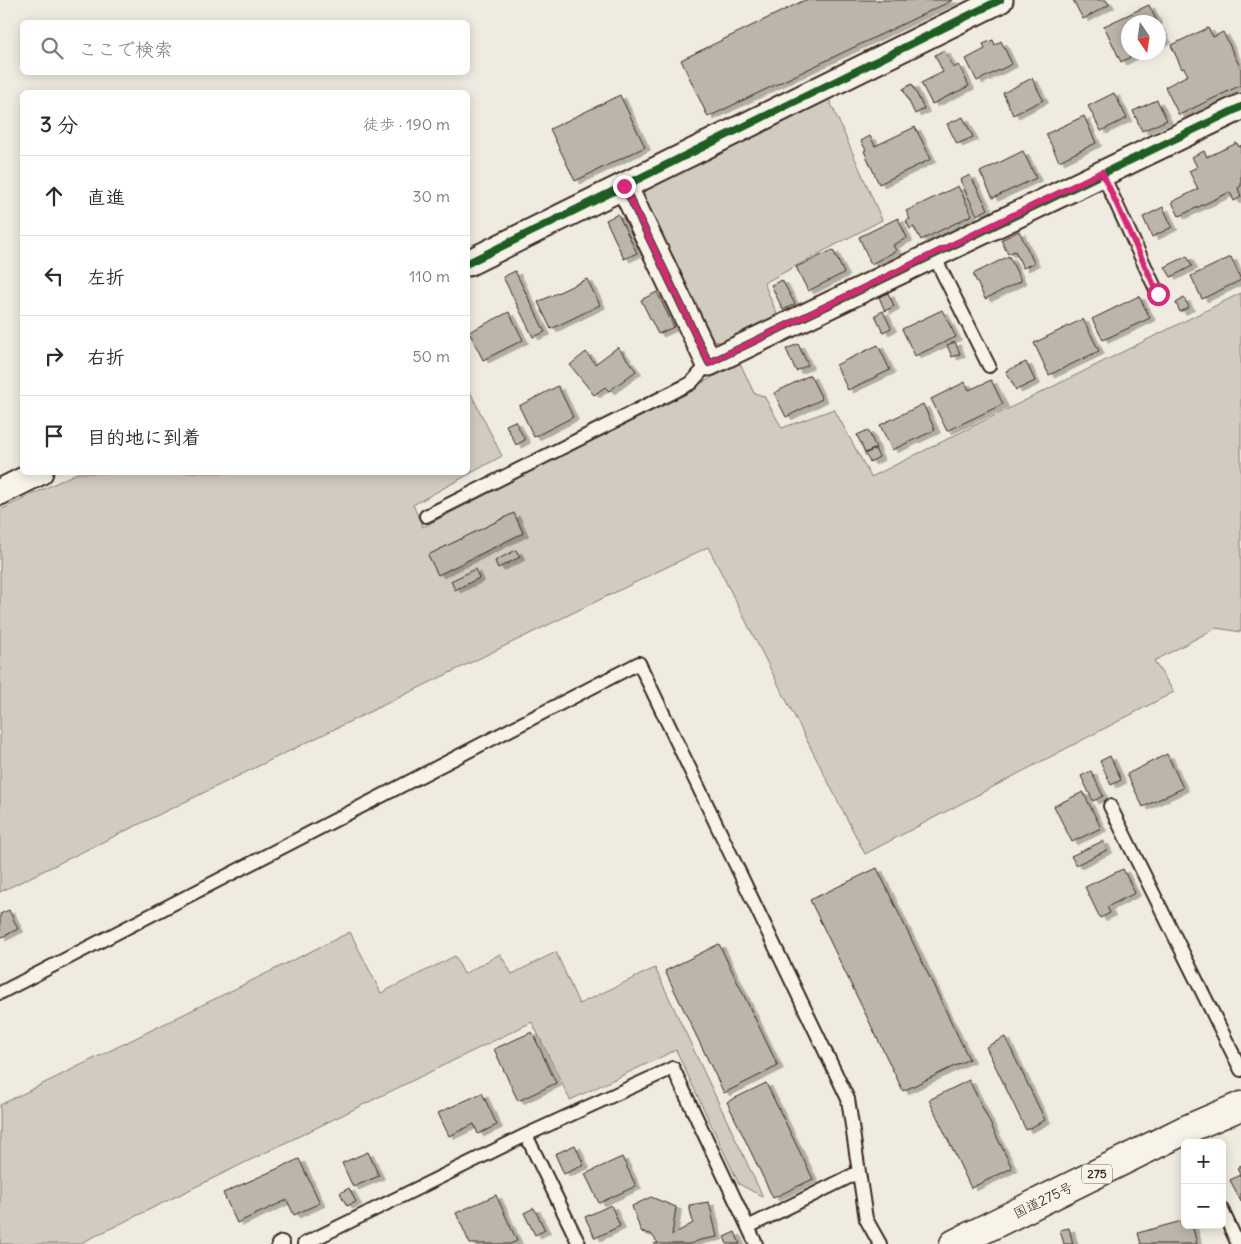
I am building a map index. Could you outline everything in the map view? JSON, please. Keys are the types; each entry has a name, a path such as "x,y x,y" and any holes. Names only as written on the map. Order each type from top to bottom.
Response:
{"highway":[{"name":"国道275号","path":"954,1244 1188,1136 1241,1106"}],"street":[{"path":"470,262 1000,0"},
{"path":"624,186 709,363 1102,172 1241,107"},
{"path":"0,492 34,475"}],"lane":[{"path":"1102,172 1158,294"},
{"path":"933,254 989,366"},
{"path":"426,516 691,383 709,363"},
{"path":"0,993 639,663 848,1099 866,1218 880,1244"},
{"path":"1110,806 1241,1070"},
{"path":"304,1244 526,1135 673,1068 756,1244"},
{"path":"526,1135 579,1244"},
{"path":"748,1227 859,1172"},
{"path":"1226,1218 1238,1244"},
{"path":"278,1244 282,1242 283,1244"}],"shaded area":[{"path":"829,99 882,220 764,283 779,319 731,346 705,338 641,199 644,185"},
{"path":"1241,293 1241,632 1216,628 1154,661 1174,692 865,854 708,547 0,892 0,510 73,475 467,475 413,505 423,527 740,363 754,393 764,396 782,428 834,409 871,477"},
{"path":"470,392 502,456 470,474"},
{"path":"350,932 381,993 455,956 464,974 500,954 512,974 556,952 579,1004 655,968 763,1197 739,1184 676,1050 570,1100 532,1022 79,1244 0,1244 0,1105"}],"building":[{"path":"805,0 953,0 708,117 681,60"},
{"path":"1073,0 1106,0 1109,5 1083,19"},
{"path":"1149,5 1154,15 1128,15"},
{"path":"1121,18 1121,60 1125,60 1121,62 1104,26"},
{"path":"1208,28 1213,37 1223,32 1241,69 1241,85 1179,115 1165,87 1188,75 1184,68 1182,69 1171,45"},
{"path":"993,40 995,45 1001,41 1012,64 977,81 966,59 985,49 983,44"},
{"path":"944,50 953,68 959,65 969,86 932,104 921,83 943,72 935,55"},
{"path":"1032,78 1043,100 1013,115 1003,93"},
{"path":"912,84 924,109 915,114 903,89"},
{"path":"1114,93 1127,118 1101,131 1088,106"},
{"path":"620,95 645,147 575,181 550,129"},
{"path":"1157,100 1167,120 1142,131 1133,111"},
{"path":"1084,116 1096,143 1059,161 1046,134"},
{"path":"963,117 973,137 957,144 947,124"},
{"path":"915,127 931,159 879,184 861,141 870,136 875,146"},
{"path":"1237,143 1239,147 1241,145 1241,186 1238,188 1241,197 1234,201 1230,192 1179,216 1172,202 1198,189 1189,171 1197,167 1192,157 1204,151 1207,157"},
{"path":"1023,151 1036,178 993,198 980,172"},
{"path":"970,175 988,209 977,215 960,180"},
{"path":"958,186 972,215 921,240 914,227 910,229 906,221 910,219 906,211"},
{"path":"1163,207 1172,227 1152,237 1143,217"},
{"path":"618,214 637,253 624,259 606,220"},
{"path":"898,218 907,238 893,245 896,251 871,264 859,237"},
{"path":"1019,231 1034,263 1023,268 1015,251 1008,254 1001,240"},
{"path":"833,250 844,273 808,291 796,267"},
{"path":"1009,256 1021,281 985,299 973,274"},
{"path":"1187,256 1192,266 1171,277 1165,267"},
{"path":"1231,257 1241,280 1202,299 1191,276"},
{"path":"515,271 545,332 533,337 503,277"},
{"path":"587,279 600,305 551,329 538,302"},
{"path":"782,280 795,304 783,310 771,285"},
{"path":"657,292 674,327 658,334 641,300"},
{"path":"888,293 894,306 885,311 879,297"},
{"path":"1139,296 1150,318 1103,340 1092,319"},
{"path":"1184,298 1189,307 1180,312 1176,303"},
{"path":"942,310 956,337 915,356 902,329"},
{"path":"883,311 891,328 883,332 875,315"},
{"path":"509,312 523,340 483,360 470,332"},
{"path":"1083,319 1099,351 1049,375 1034,343"},
{"path":"955,342 960,354 952,357 947,345"},
{"path":"798,344 808,365 796,371 786,349"},
{"path":"878,345 890,370 848,390 836,365"},
{"path":"618,347 636,371 609,391 605,387 594,395 570,365 586,352 595,364"},
{"path":"1026,362 1035,381 1016,390 1006,371"},
{"path":"810,375 822,399 786,417 774,393"},
{"path":"991,380 1003,404 947,431 931,399 965,382 969,390"},
{"path":"558,386 573,417 534,437 519,406"},
{"path":"923,404 935,430 892,450 880,425"},
{"path":"515,421 525,440 516,445 506,425"},
{"path":"868,430 876,448 865,453 857,435"},
{"path":"875,449 879,457 870,462 865,454"},
{"path":"514,513 523,533 438,575 428,555"},
{"path":"516,550 520,557 498,568 495,561"},
{"path":"475,569 479,578 455,590 451,581"},
{"path":"1167,754 1183,788 1143,807 1127,774"},
{"path":"1110,756 1121,780 1111,785 1100,761"},
{"path":"1091,771 1103,796 1093,801 1081,776"},
{"path":"1083,792 1101,828 1072,842 1054,806"},
{"path":"1103,841 1107,850 1076,865 1071,856"},
{"path":"877,868 969,1059 903,1091 810,900"},
{"path":"1123,869 1135,893 1107,907 1110,913 1100,918 1085,887"},
{"path":"9,910 18,929 0,938 0,914"},
{"path":"719,944 778,1066 724,1093 665,971"},
{"path":"532,1032 556,1083 518,1101 494,1049"},
{"path":"1005,1037 1045,1120 1026,1130 986,1047"},
{"path":"969,1080 1012,1168 971,1188 929,1100"},
{"path":"766,1083 813,1179 773,1198 727,1102"},
{"path":"482,1093 497,1125 478,1134 474,1124 449,1136 438,1113"},
{"path":"575,1145 584,1165 564,1174 555,1154"},
{"path":"368,1152 379,1176 353,1187 342,1163"},
{"path":"622,1157 636,1186 599,1203 585,1174"},
{"path":"299,1159 320,1203 294,1215 287,1200 237,1223 223,1193"},
{"path":"1241,1165 1241,1201 1230,1180 1240,1175 1237,1168"},
{"path":"349,1188 356,1202 347,1206 340,1193"},
{"path":"496,1195 517,1241 510,1244 470,1244 456,1213"},
{"path":"651,1197 676,1207 672,1235 693,1223 689,1205 709,1202 717,1237 690,1244 654,1244 658,1243 651,1234 641,1232 632,1206"},
{"path":"611,1205 620,1226 595,1238 585,1217"},
{"path":"534,1208 545,1230 535,1235 524,1213"},
{"path":"1181,1221 1181,1229 1193,1229 1197,1244 1141,1244 1138,1233"},
{"path":"1069,1228 1073,1244 1064,1244 1060,1230"},
{"path":"735,1232 740,1244 727,1244 724,1237"}],"cycle path":[{"path":"470,262 1000,0"},
{"path":"624,186 709,363 1241,107"}],"route":[{"path":"624,186 709,363 1102,172 1158,294"}]}
